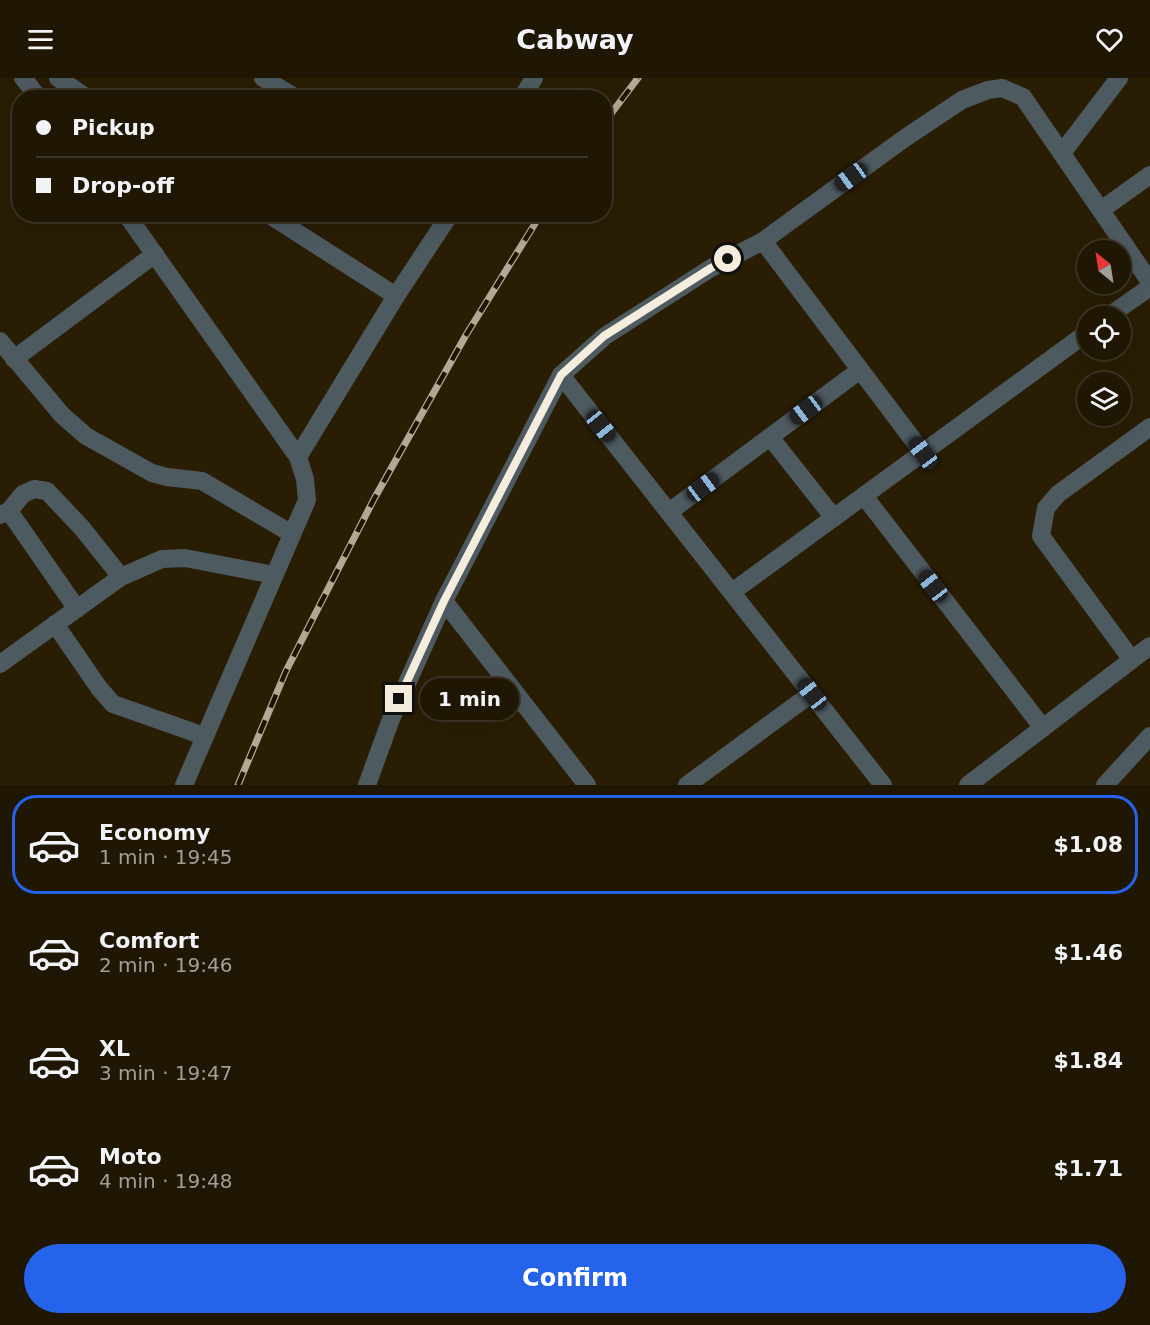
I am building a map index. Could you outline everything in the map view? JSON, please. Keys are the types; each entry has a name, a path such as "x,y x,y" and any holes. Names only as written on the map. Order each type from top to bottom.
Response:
{"street":[{"path":"23,78 33,90"},
{"path":"58,78 75,90"},
{"path":"263,78 283,90"},
{"path":"1062,153 1119,78"},
{"path":"368,785 391,719 444,601 561,375 604,336 711,268 763,241 905,138 962,100 988,90 1002,88 1023,97 1150,284 1122,306"},
{"path":"1101,210 1150,175"},
{"path":"132,222 298,457 305,479 307,500 184,785"},
{"path":"280,222 396,296"},
{"path":"298,457 396,296 445,222"},
{"path":"763,241 923,453"},
{"path":"14,360 155,254"},
{"path":"732,592 1077,340"},
{"path":"0,341 62,415 86,436 152,473 202,481 292,534"},
{"path":"669,512 860,370"},
{"path":"561,375 883,785"},
{"path":"1132,660 1041,536 1046,508 1058,494 1150,427"},
{"path":"770,436 834,518"},
{"path":"77,609 4,514 23,494 34,489 48,491 122,577"},
{"path":"864,496 1043,728"},
{"path":"0,664 122,577 162,559 185,558 274,575"},
{"path":"444,601 586,785"},
{"path":"55,624 99,688 113,704 204,736"},
{"path":"968,785 1149,648"},
{"path":"687,785 812,694"},
{"path":"1105,785 1150,736"}],"railway":[{"path":"612,112 638,78"},
{"path":"238,785 286,671 374,499 466,335 536,222"}],"route":[{"path":"399,699 444,601 561,375 604,336 728,259"}]}
